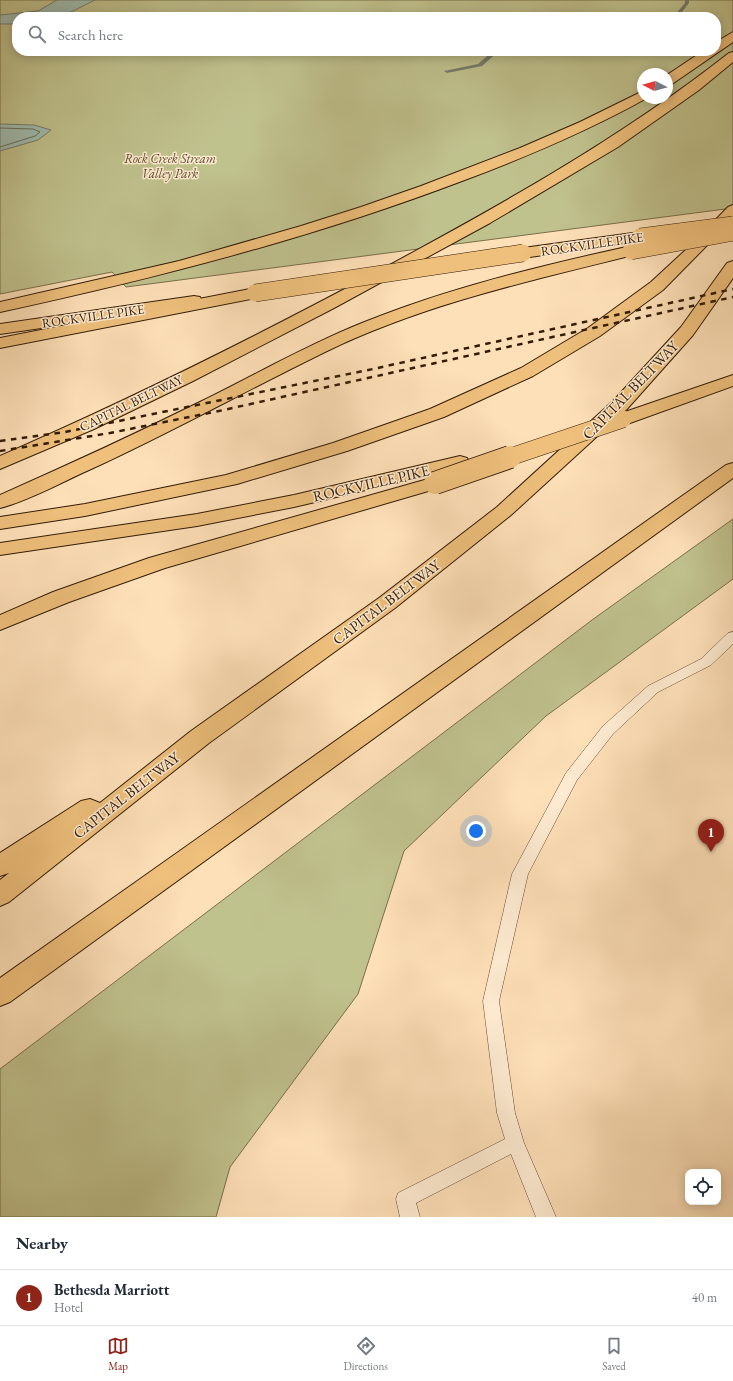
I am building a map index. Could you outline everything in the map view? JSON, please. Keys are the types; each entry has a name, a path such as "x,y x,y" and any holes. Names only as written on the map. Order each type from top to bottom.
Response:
{"main road":[{"path":"721,44 733,36"},
{"path":"673,77 704,56"},
{"name":"CAPITAL BELTWAY","path":"0,463 115,412 284,328 544,187 642,124 708,77 733,56"},
{"path":"0,307 141,275 238,249 338,219 429,189 542,144 637,98"},
{"path":"0,523 85,510 230,480 340,447 437,413 527,372 594,332 657,286 696,249 733,210"},
{"name":"ROCKVILLE PIKE","path":"0,329 523,254 635,244 733,224"},
{"path":"0,502 129,445 321,348 389,318 465,292 635,244 733,232"},
{"name":"CAPITAL BELTWAY","path":"0,895 200,737 386,604 504,511 620,405 687,331 733,266"},
{"path":"0,343 255,293"},
{"name":"ROCKVILLE PIKE","path":"0,549 197,520 294,501 460,462 623,419 733,380"},
{"path":"0,623 61,597 157,563 435,484 623,419"},
{"path":"0,994 733,470"},
{"path":"0,866 200,737"}],"lane":[{"path":"546,1217 515,1143 506,1113 491,1001 520,874 571,777 608,730 653,689 706,662 733,636"},
{"path":"410,1217 405,1199 515,1143"}],"green space":[{"name":"Rock Creek Stream Valley Park","path":"0,0 733,0 733,208 126,287 112,272 0,294"},
{"path":"733,519 733,579 546,716 404,851 358,994 230,1167 216,1217 0,1217 0,1069 592,620"}],"water":[{"path":"57,0 95,0 71,12 28,12 38,11"},
{"path":"12,14 12,24 0,24 0,15"},
{"path":"0,124 34,125 51,130 38,140 0,151"}],"waterway":[{"path":"679,12 687,3 687,0"},
{"path":"447,71 480,65 490,56"}],"railway":[{"path":"0,441 65,432 373,369 733,289"},
{"path":"0,451 110,433 219,411 733,297"}],"place":[{"name":"Bethesda Marriott","path":"711,852"}]}
